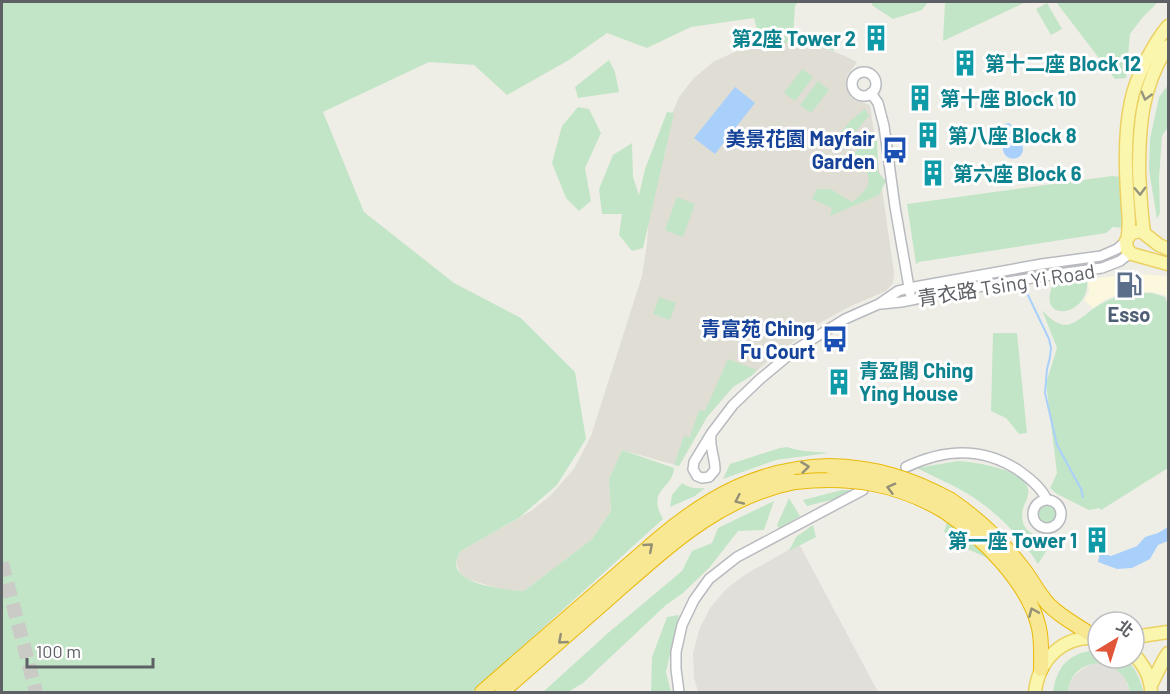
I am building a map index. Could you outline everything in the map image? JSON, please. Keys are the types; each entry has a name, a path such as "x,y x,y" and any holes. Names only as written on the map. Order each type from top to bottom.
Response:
{"highway":[{"path":"482,693 676,524 709,501 758,478 794,469 829,466 850,466 889,473 921,484 948,506 992,552 1029,601 1039,627 1042,649 1041,669"},
{"path":"502,693 676,541 714,514 751,495 781,484 795,482 829,479 868,482 969,512 999,539 1041,595 1057,612 1086,631"}],"main road":[{"path":"1131,246 1126,137 1131,99 1143,67 1168,26"},
{"path":"1131,246 1148,251 1150,246 1140,193 1139,150 1142,113 1151,78 1168,46"},
{"path":"1131,246 1134,231 1147,235 1168,249"},
{"path":"1131,246 1168,264"},
{"path":"1146,635 1168,632"},
{"path":"1035,693 1041,669 1051,655 1064,645 1086,638"},
{"path":"1151,689 1168,653"},
{"path":"1146,670 1151,689"}],"street":[{"path":"871,93 878,103 884,126 911,299"},
{"name":"青衣路 Tsing Yi Road","path":"711,434 745,393 795,350 844,319 879,304 898,291 1042,264 1101,256 1131,246"},
{"name":"青衣路 Tsing Yi Road","path":"879,304 1102,268 1114,264 1131,246"},
{"path":"906,468 922,459 939,454 975,453 1009,464 1024,474 1044,493 1047,500"},
{"path":"679,693 676,652 682,625 694,600 709,579 737,557 862,490"}],"shaded area":[{"path":"785,42 822,47 857,62 847,76 846,87 855,100 870,105 894,273 893,283 886,291 821,322 770,359 751,376 733,387 707,417 679,466 622,450 609,479 611,511 592,539 524,591 503,590 467,579 460,573 457,564 461,551 531,511 550,496 574,469 591,436 642,276 650,199 670,119 679,97 694,78 713,62 749,47"},
{"name":"Esso","path":"1138,274 1168,276 1168,296 1152,292 1127,292 1106,299 1093,308 1084,300 1089,292 1088,279"},
{"path":"799,544 878,692 698,692 694,678 693,654 699,630 710,608 726,589 746,574"},
{"path":"1086,667 1086,670 1118,670 1125,678 1130,692 1068,692 1074,676"}],"green space":[{"path":"2,2 798,2 795,6 793,35 813,37 834,43 834,51 798,43 761,44 754,18 691,27 647,48 607,33 569,60 507,95 474,65 429,62 323,112 364,212 454,283 521,318 575,372 586,439 557,485 520,517 461,551 456,562 458,571 466,578 490,587 524,591 592,539 611,511 609,479 622,450 674,468 673,475 657,501 663,519 472,692 2,692"},
{"path":"871,2 928,2 922,10 893,19 873,6"},
{"path":"945,2 1026,2 943,41"},
{"path":"1056,2 1158,2 1130,34 1126,78 1115,79"},
{"path":"1047,3 1062,29 1051,35 1036,9"},
{"path":"609,60 615,72 619,92 578,98 575,87"},
{"path":"802,69 813,77 795,101 784,93"},
{"path":"818,81 829,90 811,113 800,105"},
{"path":"1168,85 1168,127 1162,136 1159,178 1160,213 1157,219 1149,170 1150,139 1159,97"},
{"path":"578,107 589,109 601,133 585,168 591,201 579,211 566,198 552,163 562,126"},
{"path":"865,109 869,116 847,141 842,132 850,121"},
{"path":"667,112 674,113 643,248 632,251 619,235 622,214 602,214 599,189 613,155 632,143 633,177 639,195 645,169"},
{"path":"872,132 877,137 878,172 886,181 879,195 830,216 832,208 812,199 817,189 830,189 852,202 866,189 869,179 867,174 852,156"},
{"path":"1112,176 1121,177 1123,228 1113,227 1106,233 916,264 907,204"},
{"path":"677,197 695,204 683,237 665,230"},
{"path":"1087,278 1086,291 1081,302 1073,308 1064,311 1057,310 1051,305 1050,296 1054,282"},
{"path":"1131,293 1152,293 1165,297 1168,305 1168,468 1101,510 1099,508 1089,510 1050,488 1057,473 1046,383 1057,348 1042,310 1059,323 1072,324 1099,305"},
{"path":"659,297 676,303 670,320 653,314"},
{"path":"993,333 1017,333 1027,433 1019,434 1006,418 991,411"},
{"path":"728,359 757,370 733,387 707,417 679,466 674,465 684,436 690,437 699,410 705,411"},
{"path":"787,447 828,453 776,460 723,479 730,464"},
{"path":"958,461 996,467 1023,480 1028,492 1023,509 1023,523 1035,535 1054,539 1038,564 1016,534 979,501 917,468"},
{"path":"682,483 693,488 705,488 695,496 670,507 672,495"},
{"path":"842,490 852,490 839,498 807,506 803,500"},
{"path":"789,498 800,516 779,529 777,525"},
{"path":"774,501 764,530 738,531 710,567 583,683 568,692 543,692 608,633 682,571 692,551 712,543 718,528"},
{"path":"1046,504 1053,507 1056,514 1053,521 1046,524 1039,521 1036,514 1039,507"},
{"path":"948,519 971,538 990,559 965,548 944,532"},
{"path":"813,525 816,537 789,551 796,537"},
{"path":"679,615 666,672 671,692 651,692 652,657 667,617"},
{"path":"1086,652 1086,667 1078,671 1068,692 1053,692 1062,667"},
{"path":"1116,670 1135,670 1143,692 1130,692"}],"water":[{"path":"735,87 755,103 715,154 694,138"},
{"path":"1009,123 1015,128 1020,128 1021,134 1018,137 1023,151 1018,158 1013,159 1005,155 1003,150 1003,127"},
{"path":"1168,527 1168,541 1158,545 1150,559 1132,568 1117,569 1098,562 1100,552 1111,556 1137,546 1145,537"}],"waterway":[{"path":"1027,293 1051,348 1045,393 1057,445 1083,497"}],"tunnel":[{"path":"2,563 36,692"}],"place":[{"name":"第2座 Tower 2","path":"876,38"},
{"name":"第十二座 Block 12","path":"965,63"},
{"name":"第十座 Block 10","path":"920,98"},
{"name":"第八座 Block 8","path":"928,135"},
{"name":"美景花園 Mayfair Garden","path":"895,150"},
{"name":"第六座 Block 6","path":"933,173"},
{"name":"Esso","path":"1129,285"},
{"name":"青富苑 Ching Fu Court","path":"835,339"},
{"name":"青盈閣 Ching Ying House","path":"839,382"},
{"name":"第一座 Tower 1","path":"1097,540"}]}
